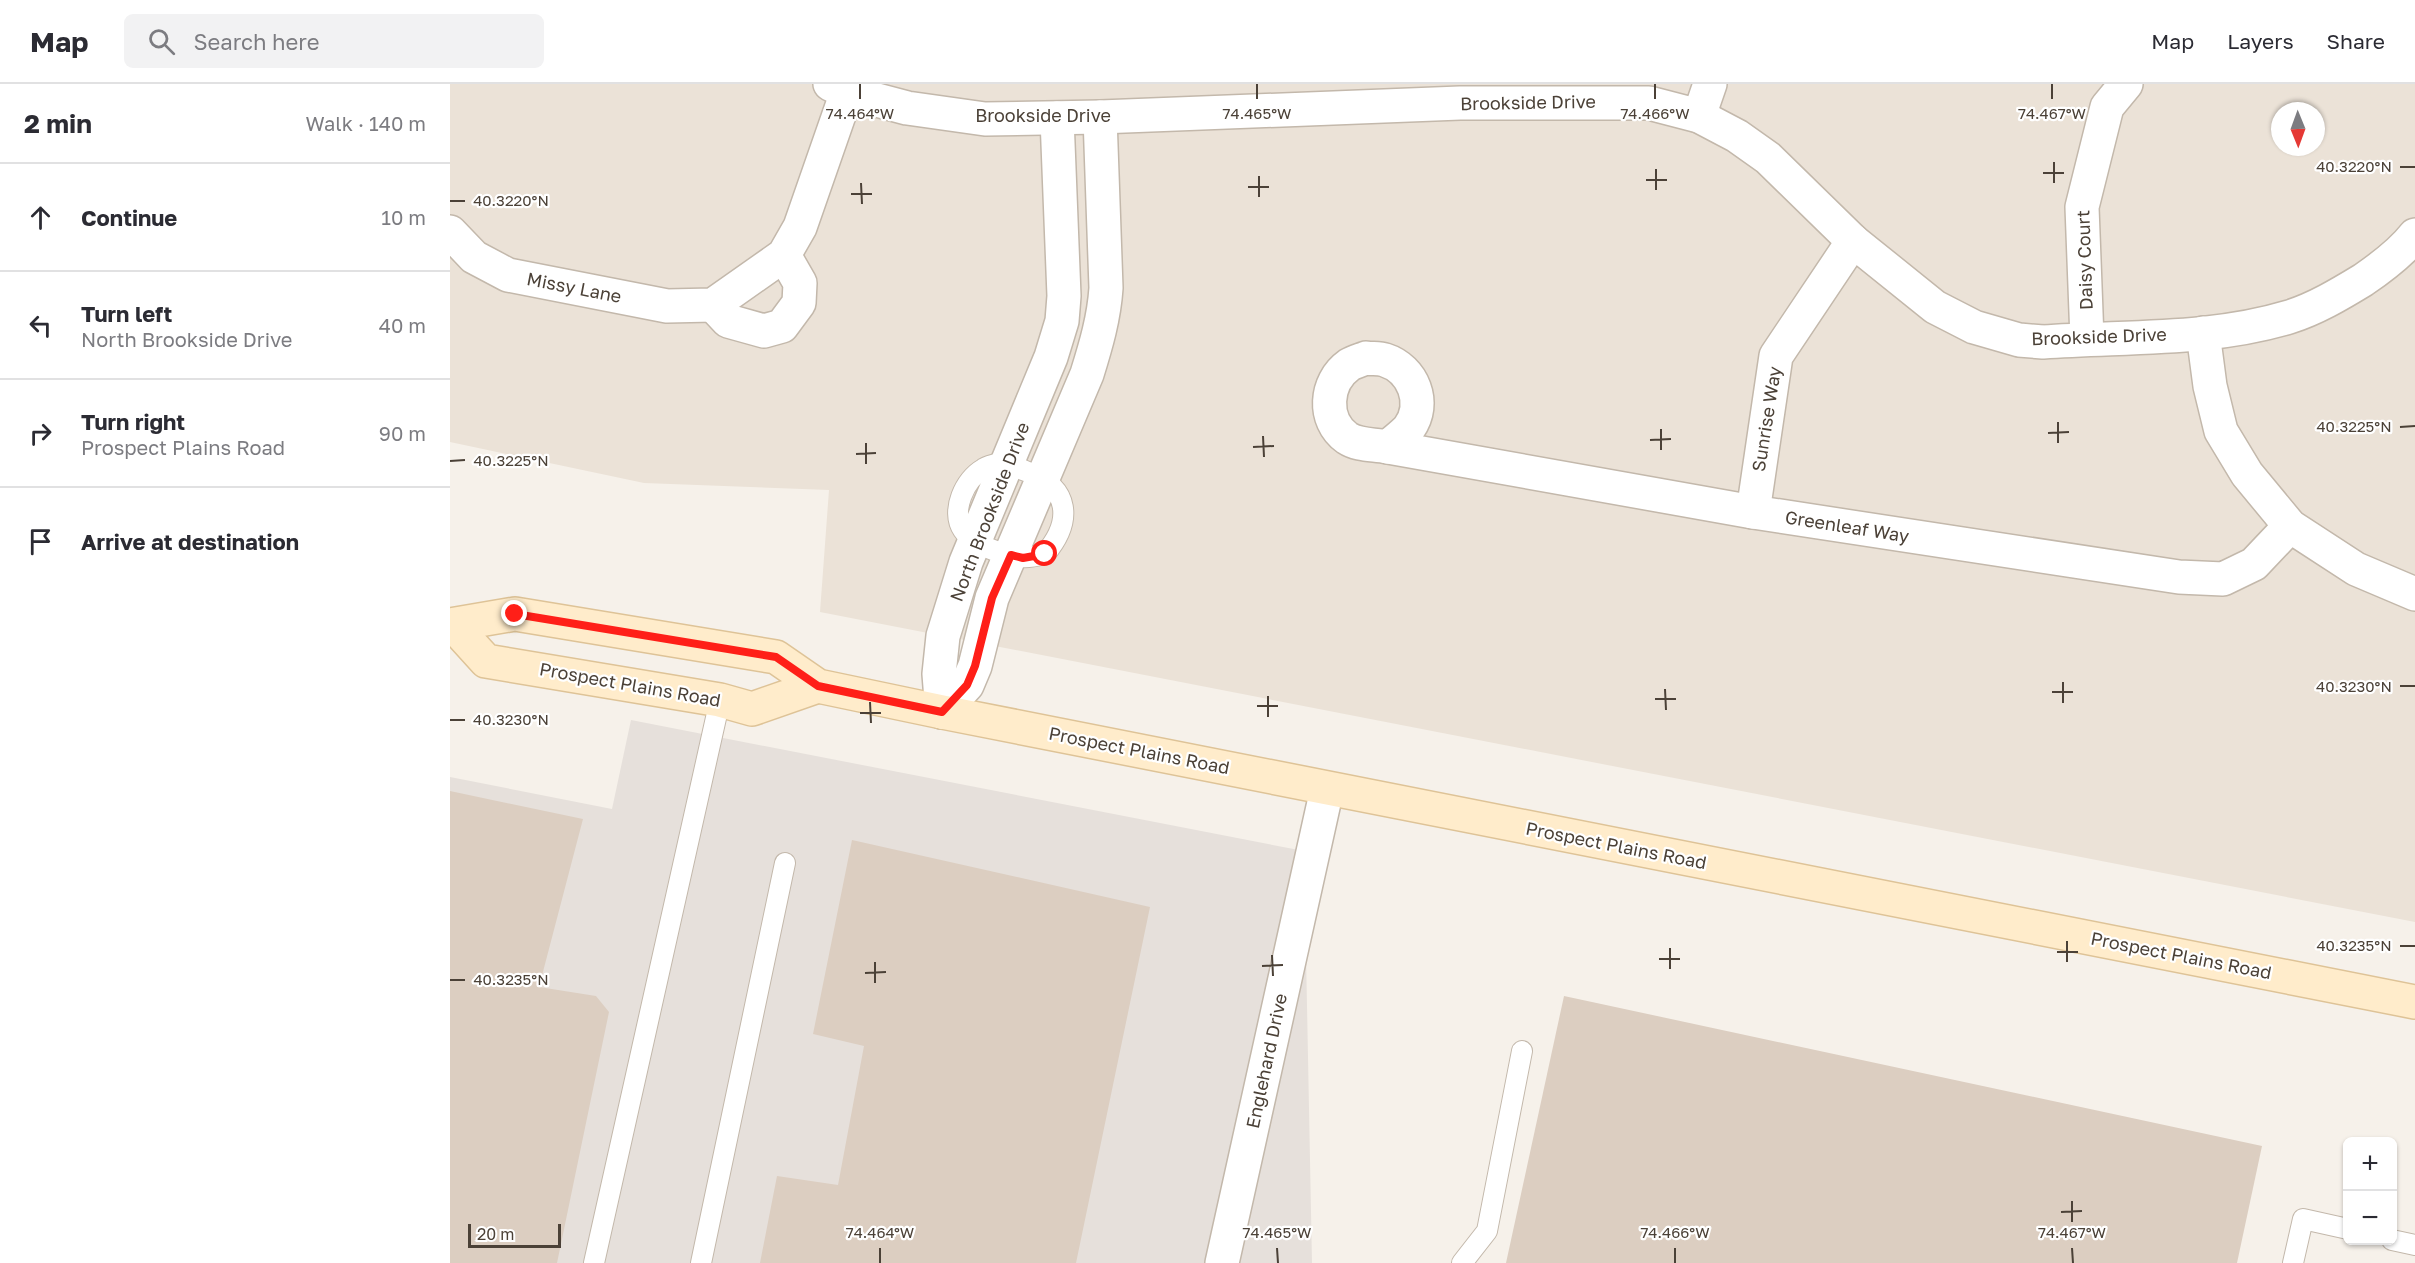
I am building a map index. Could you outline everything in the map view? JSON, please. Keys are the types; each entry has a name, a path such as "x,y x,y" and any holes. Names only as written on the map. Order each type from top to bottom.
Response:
{"street":[{"path":"1699,116 1710,84"},
{"name":"Daisy Court","path":"2087,339 2082,207 2107,107 2126,84"},
{"path":"784,255 800,283 799,303 782,326 764,331 728,321 713,305 784,255 800,227 838,88"},
{"name":"Brookside Drive","path":"838,88 907,108 985,119 1100,117 1460,94 1640,103 1699,116 1737,136 1768,158 1853,241 1935,307 1974,327 2019,340 2043,342 2203,333 2261,324 2292,316 2338,296 2374,272 2407,245 2415,235"},
{"name":"North Brookside Drive","path":"942,712 967,685 975,666 992,598 1087,374 1104,312 1106,288 1100,117"},
{"name":"North Brookside Drive","path":"942,712 939,674 943,636 966,562 1051,357 1062,321 1064,296 1057,118"},
{"name":"Missy Lane","path":"450,232 474,257 508,275 667,306 713,305"},
{"name":"Sunrise Way","path":"1753,512 1776,356 1853,241"},
{"path":"2203,333 2210,386 2221,431 2247,474 2290,526 2356,569 2415,594"},
{"name":"Greenleaf Way","path":"1388,447 1753,512 2179,577 2223,579 2254,564 2290,526"},
{"name":"Prospect Plains Road","path":"452,625 515,614 776,657 818,686 1327,789 2415,1002"},
{"name":"Prospect Plains Road","path":"452,625 486,661 720,699 752,709 818,686"},
{"name":"Englehard Drive","path":"1222,1263 1327,789"}],"lane":[{"path":"1008,464 1044,478"},
{"path":"976,541 1011,555"},
{"path":"594,1263 720,699"},
{"path":"700,1263 785,863"},
{"path":"1462,1263 1487,1231 1522,1051"},
{"path":"2293,1263 2303,1219 2343,1228"},
{"path":"2397,1241 2415,1245"}],"shaded area":[{"path":"450,84 2415,84 2415,922 820,612 829,490 644,483 450,442"},
{"path":"631,720 1304,851 1312,1263 450,1263 450,777 612,809"}],"building":[{"path":"450,791 583,819 539,987 596,996 609,1012 557,1263 450,1263"},
{"path":"852,840 1150,907 1076,1263 760,1263 777,1176 838,1185 864,1046 813,1034"},
{"path":"1564,996 2262,1146 2237,1263 1506,1263"}],"route":[{"path":"515,614 776,657 818,686 942,712 967,685 975,666 992,598 1011,555 1023,558 1045,554"}]}
